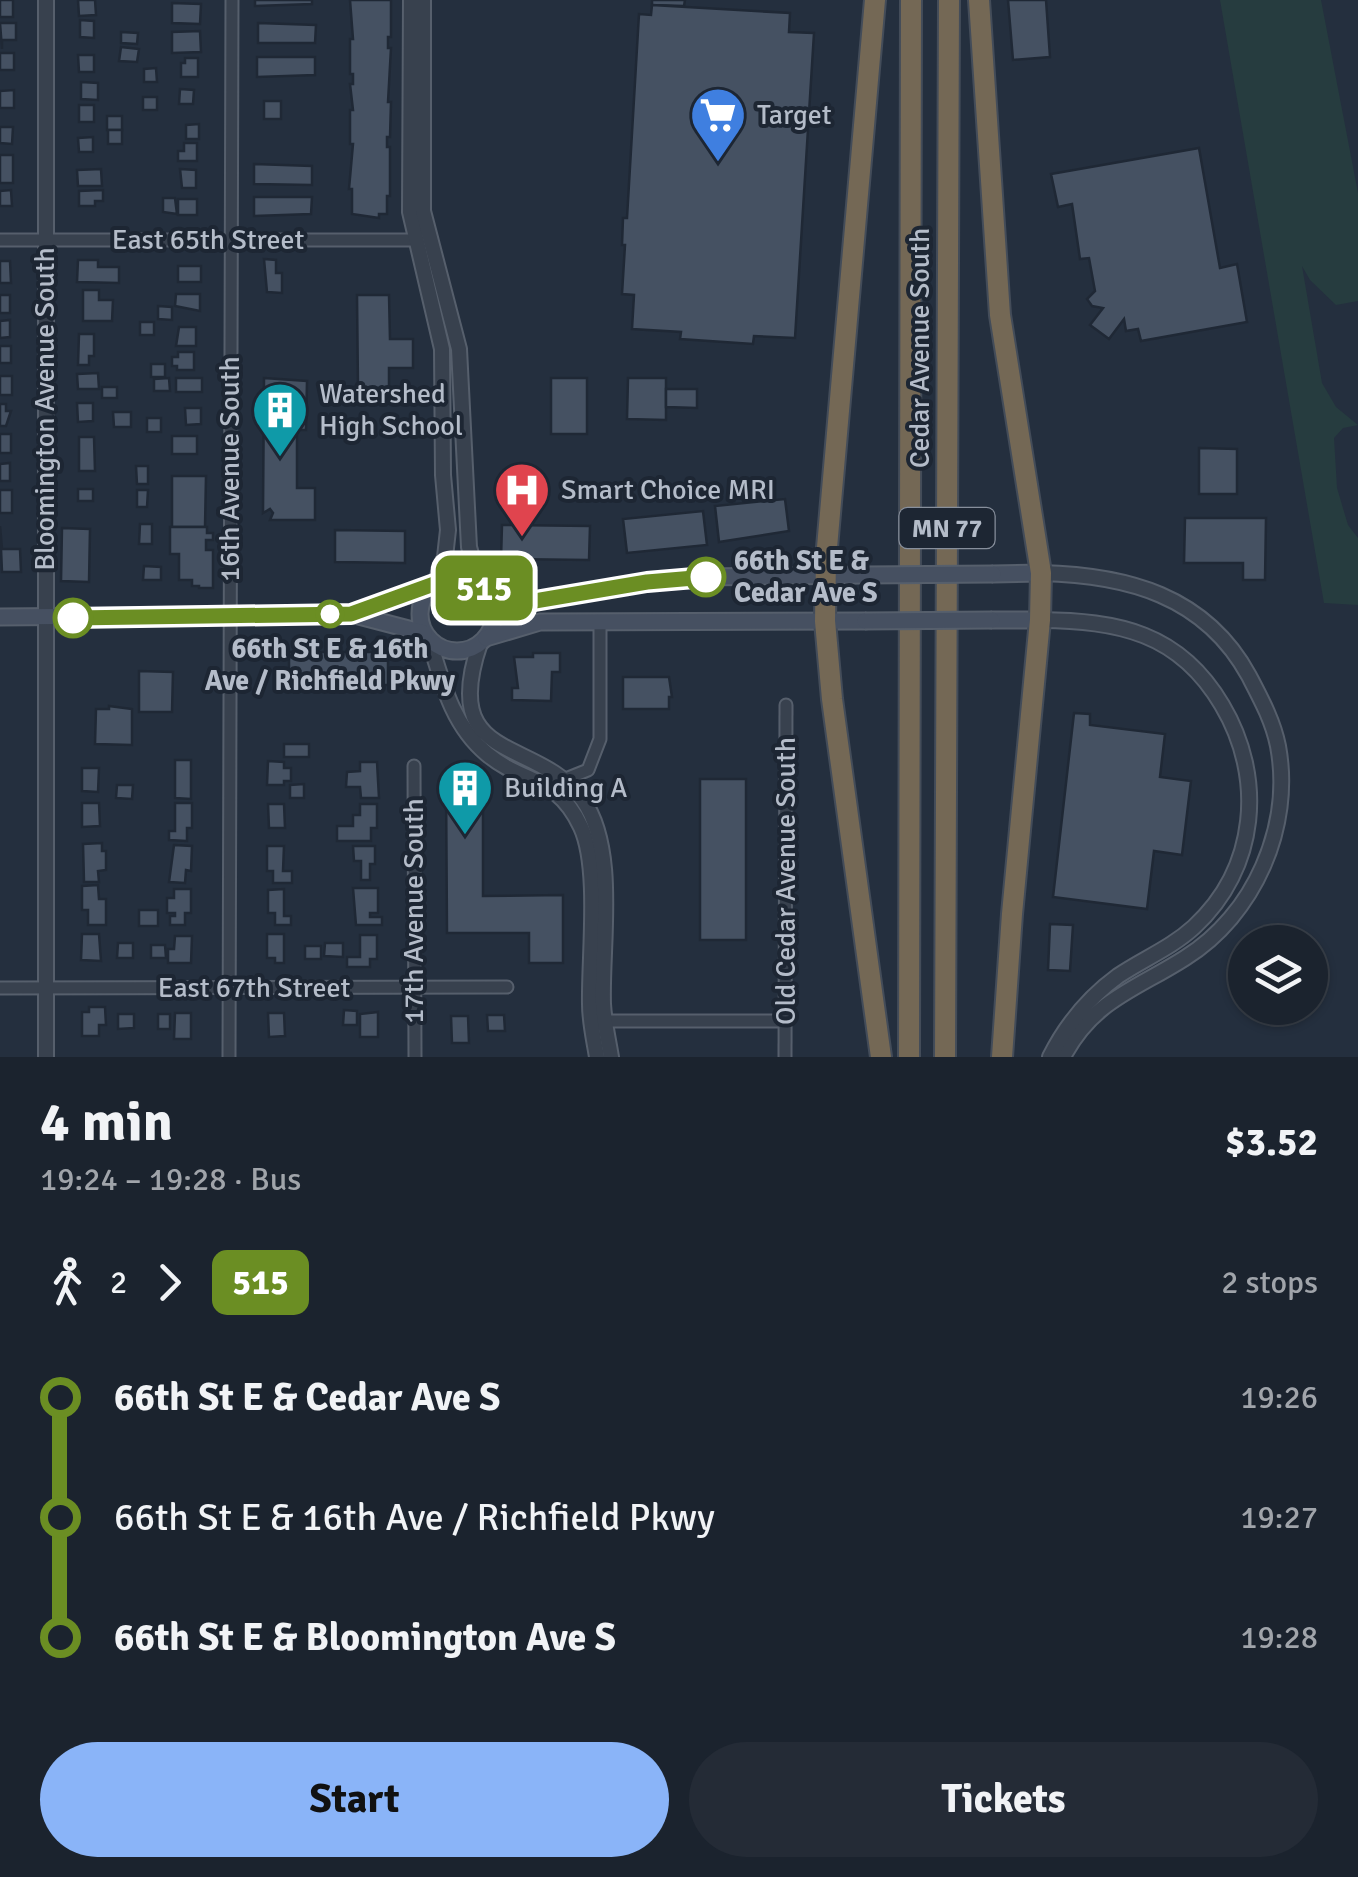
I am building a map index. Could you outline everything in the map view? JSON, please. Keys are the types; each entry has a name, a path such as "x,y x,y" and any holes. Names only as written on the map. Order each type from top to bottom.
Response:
{"highway":[{"path":"875,0 825,621 881,1057"},
{"name":"Cedar Avenue South","path":"909,1057 911,0"},
{"name":"Cedar Avenue South","path":"945,1057 949,0"},
{"path":"978,0 1000,316 1041,572 1002,1057"}],"main road":[{"path":"351,614 456,576 506,600 523,603 702,577 1041,572"},
{"path":"427,636 420,610 432,586"},
{"path":"483,587 494,614 483,640"},
{"path":"0,617 351,614 427,636 438,646 460,651 528,623 1040,620"}],"street":[{"name":"Bloomington Avenue South","path":"46,0 46,1057"},
{"name":"16th Avenue South","path":"229,1057 232,0"},
{"path":"411,0 410,198 415,240 440,330 447,546 432,586"},
{"path":"423,0 423,211 459,348 470,547 483,587"},
{"name":"East 65th Street","path":"0,240 415,240"},
{"path":"442,424 450,427 458,438 467,494"},
{"path":"1041,572 1117,579 1168,598 1210,625 1241,662 1268,712 1280,765 1278,806 1262,870 1246,901 1224,927 1186,958 1098,1009 1063,1057"},
{"path":"1040,620 1094,621 1133,630 1155,640 1208,680 1234,724 1248,767 1251,803 1240,860 1214,906 1178,940 1118,976 1094,996 1061,1035 1050,1057"},
{"path":"563,780 588,770 600,739 600,622"},
{"path":"427,636 453,712 466,734 489,757 548,786 568,802 582,830 590,869 598,1021 611,1057"},
{"path":"483,640 469,678 472,710 480,726 511,753 563,780 582,798 601,845 597,1057"},
{"name":"Old Cedar Avenue South","path":"785,1057 786,705"},
{"name":"17th Avenue South","path":"414,766 414,1057"},
{"name":"East 67th Street","path":"0,988 508,987"},
{"path":"598,1021 785,1021"}],"green space":[{"path":"1220,0 1321,0 1358,193 1358,301 1336,305 1310,280 1302,266 1322,383 1336,407 1358,425 1343,428 1334,438 1337,488 1348,525 1358,538 1358,605 1324,603"}],"building":[{"path":"0,0 13,0 13,17 0,17"},
{"path":"78,0 95,0 96,15 79,16"},
{"path":"255,0 312,0 312,4 255,6"},
{"path":"350,0 391,0 387,137 390,196 387,214 379,214 379,218 352,214"},
{"path":"652,0 685,0 684,6 652,5"},
{"path":"1008,0 1046,0 1050,57 1013,60"},
{"path":"172,3 201,4 200,24 172,23"},
{"name":"Target","path":"652,5 790,13 789,32 814,33 795,338 754,336 753,344 680,339 681,332 632,329 634,295 622,294 623,218 627,218 639,14 651,15"},
{"path":"80,20 94,21 94,38 80,37"},
{"path":"0,23 16,23 16,40 2,40 2,49"},
{"path":"258,23 316,25 315,43 258,43"},
{"path":"200,31 201,52 172,53 172,32"},
{"path":"121,32 138,33 137,44 121,43"},
{"path":"121,47 139,49 137,62 119,61"},
{"path":"0,53 14,53 14,70 0,70"},
{"path":"78,55 94,55 94,72 79,72"},
{"path":"257,57 315,57 315,75 257,77"},
{"path":"185,58 198,58 198,77 181,77"},
{"path":"156,68 157,82 144,82 144,69"},
{"path":"81,82 98,83 98,100 81,99"},
{"path":"180,89 194,90 193,104 179,104"},
{"path":"14,90 14,108 0,108 0,91"},
{"path":"143,97 157,97 157,110 143,110"},
{"path":"264,101 281,101 281,119 264,119"},
{"path":"79,105 94,105 94,122 79,122"},
{"path":"107,116 122,116 122,130 107,130"},
{"path":"199,124 199,139 186,139 186,125"},
{"path":"0,127 13,127 12,144 0,143"},
{"path":"108,130 122,130 122,144 108,144"},
{"path":"93,137 93,152 79,152 78,138"},
{"path":"184,143 197,143 197,161 178,161 178,151 184,151"},
{"path":"1199,148 1220,268 1237,264 1247,322 1141,341 1138,329 1126,331 1124,319 1109,339 1090,325 1103,308 1092,306 1087,299 1095,291 1089,258 1080,259 1072,204 1058,207 1051,174"},
{"path":"0,155 13,155 13,183 0,183"},
{"path":"254,164 312,166 312,185 254,184"},
{"path":"101,169 102,186 78,186 77,170"},
{"path":"180,169 196,170 196,188 182,188"},
{"path":"11,190 12,206 0,206 0,191"},
{"path":"103,190 103,201 95,201 95,206 79,206 79,191"},
{"path":"254,197 312,197 311,214 254,216"},
{"path":"163,198 175,198 177,214 163,212"},
{"path":"178,199 197,199 197,215 178,215"},
{"path":"264,259 276,260 276,273 282,273 282,293 267,292"},
{"path":"78,260 98,260 98,267 119,267 119,283 77,282"},
{"path":"0,261 10,261 11,283 0,283"},
{"path":"178,266 201,266 201,282 178,282"},
{"path":"83,290 99,290 99,300 113,300 112,321 83,321"},
{"path":"176,294 200,294 200,311 175,306"},
{"path":"0,295 10,295 10,313 0,313"},
{"path":"357,295 389,295 390,339 413,339 413,368 389,368 389,388 358,388"},
{"path":"158,306 172,307 172,320 158,319"},
{"path":"10,320 10,337 0,338 0,321"},
{"path":"140,322 154,322 154,335 140,335"},
{"path":"179,327 196,327 196,346 176,346"},
{"path":"79,334 94,334 94,356 89,356 89,365 78,365"},
{"path":"0,346 11,346 11,363 0,363"},
{"path":"178,352 194,352 194,370 177,370 177,366 172,366 172,357 178,357"},
{"path":"151,364 165,364 165,377 151,377"},
{"path":"98,373 99,389 78,389 77,374"},
{"path":"0,376 12,376 12,395 0,395"},
{"path":"169,378 170,391 154,391 154,379"},
{"path":"176,378 202,378 202,392 176,392"},
{"name":"Watershed High School","path":"264,378 307,381 306,430 297,430 297,488 315,488 315,520 270,520 270,509 263,513"},
{"path":"551,378 587,378 587,434 551,434"},
{"path":"628,378 666,378 666,420 627,419"},
{"path":"102,387 117,387 117,398 102,398"},
{"path":"666,389 697,389 697,408 666,407"},
{"path":"77,403 93,403 93,421 78,422"},
{"path":"0,404 6,404 6,411 11,411 6,426 0,426"},
{"path":"185,408 201,408 201,424 186,425"},
{"path":"113,412 131,412 131,427 114,427"},
{"path":"147,418 161,418 161,432 147,432"},
{"path":"0,434 11,434 11,453 0,453"},
{"path":"172,436 197,436 197,454 172,454"},
{"path":"79,437 94,437 95,471 79,471"},
{"path":"1199,448 1237,449 1237,494 1199,494"},
{"path":"10,463 10,481 0,481 0,464"},
{"path":"136,466 148,466 148,484 137,484"},
{"path":"172,476 206,476 205,527 172,527"},
{"path":"78,489 93,489 93,501 78,501"},
{"path":"0,490 12,490 12,513 0,513"},
{"path":"137,490 148,490 147,507 137,507"},
{"path":"785,499 789,531 719,542 715,506"},
{"path":"703,511 707,545 627,553 623,519"},
{"path":"1185,518 1266,518 1265,580 1243,580 1243,563 1184,563"},
{"path":"140,524 152,524 152,544 139,544"},
{"path":"502,525 590,526 589,560 501,559"},
{"path":"0,526 2,549 20,549 21,572 2,572"},
{"path":"170,527 207,527 207,533 213,533 213,540 206,540 206,550 213,550 213,588 199,588 192,586 192,580 179,580 179,554 170,554"},
{"path":"62,528 90,529 89,582 61,581"},
{"path":"335,530 405,531 405,563 335,562"},
{"path":"144,566 161,567 161,580 143,580"},
{"path":"289,652 388,652 388,685 289,685"},
{"path":"533,653 560,653 560,672 552,672 551,701 512,700 512,688 518,688 514,657 533,657"},
{"path":"139,671 173,672 172,712 139,712"},
{"path":"623,677 669,677 669,709 623,709"},
{"path":"96,709 132,709 132,745 95,744"},
{"path":"1074,713 1090,714 1090,725 1165,734 1160,777 1191,781 1182,855 1154,851 1147,909 1053,897"},
{"path":"284,744 309,744 309,757 284,757"},
{"path":"175,760 191,760 191,799 175,798"},
{"path":"268,761 284,762 284,768 291,768 291,781 267,785"},
{"path":"360,762 377,762 379,798 361,798 360,787 346,787 347,772 360,771"},
{"path":"82,768 99,768 98,792 82,791"},
{"name":"Building A","path":"446,778 483,778 483,896 563,895 563,963 529,963 529,933 447,933"},
{"path":"700,779 746,779 746,940 700,940"},
{"path":"304,784 304,798 290,798 290,785"},
{"path":"117,785 133,785 132,799 116,798"},
{"path":"82,803 99,803 100,826 82,827"},
{"path":"175,803 192,803 192,828 187,828 187,841 169,840 169,831 175,831"},
{"path":"268,804 284,804 285,828 269,828"},
{"path":"360,804 377,804 377,828 371,828 371,841 337,841 337,826 353,826 353,815 360,815"},
{"path":"102,843 106,870 98,871 99,882 84,882 83,844"},
{"path":"174,845 192,846 191,871 186,870 185,883 169,882"},
{"path":"267,846 284,846 283,871 292,871 292,883 273,883 273,871 267,871"},
{"path":"353,846 375,846 370,880 361,880 361,861 354,861"},
{"path":"98,885 99,899 106,899 106,925 88,925 88,910 82,910 82,886"},
{"path":"353,888 378,888 378,913 370,913 370,917 382,917 382,925 356,925"},
{"path":"174,889 191,889 191,913 185,913 185,925 170,925 170,916 175,913 167,913 167,898 174,898"},
{"path":"284,889 284,916 291,916 291,925 275,925 275,913 268,913 268,890"},
{"path":"139,910 158,910 158,926 139,926"},
{"path":"1050,924 1073,925 1070,971 1048,970"},
{"path":"82,934 99,934 101,961 81,960"},
{"path":"267,934 284,934 284,963 267,958"},
{"path":"360,935 377,935 377,959 370,959 370,967 347,967 347,957 360,957"},
{"path":"175,936 192,936 191,963 168,963 168,949 174,949"},
{"path":"118,943 133,943 133,958 117,958"},
{"path":"325,943 343,943 343,957 324,956"},
{"path":"151,945 165,945 166,958 151,958"},
{"path":"305,946 321,946 321,959 305,959"},
{"path":"89,1007 105,1007 106,1025 99,1025 99,1036 82,1036 82,1012 89,1012"},
{"path":"344,1010 357,1011 357,1025 343,1025"},
{"path":"378,1012 378,1037 360,1037 360,1014"},
{"path":"175,1013 191,1013 191,1039 174,1039"},
{"path":"268,1013 284,1013 285,1036 269,1037"},
{"path":"118,1014 134,1014 134,1028 118,1029"},
{"path":"158,1014 170,1014 170,1029 158,1029"},
{"path":"487,1015 504,1015 505,1031 488,1031"},
{"path":"451,1016 468,1016 469,1043 452,1043"}],"bus line":[{"name":"515","path":"73,618 351,614 456,576 468,578 506,600 523,603 647,582 706,577"}],"place":[{"name":"Target","path":"718,164"},
{"name":"Watershed High School","path":"280,459"},
{"name":"Smart Choice MRI","path":"522,539"},
{"name":"66th St E & Cedar Ave S","path":"706,577"},
{"name":"66th St E & 16th Ave / Richfield Pkwy","path":"330,614"},
{"name":"Building A","path":"465,837"}]}
